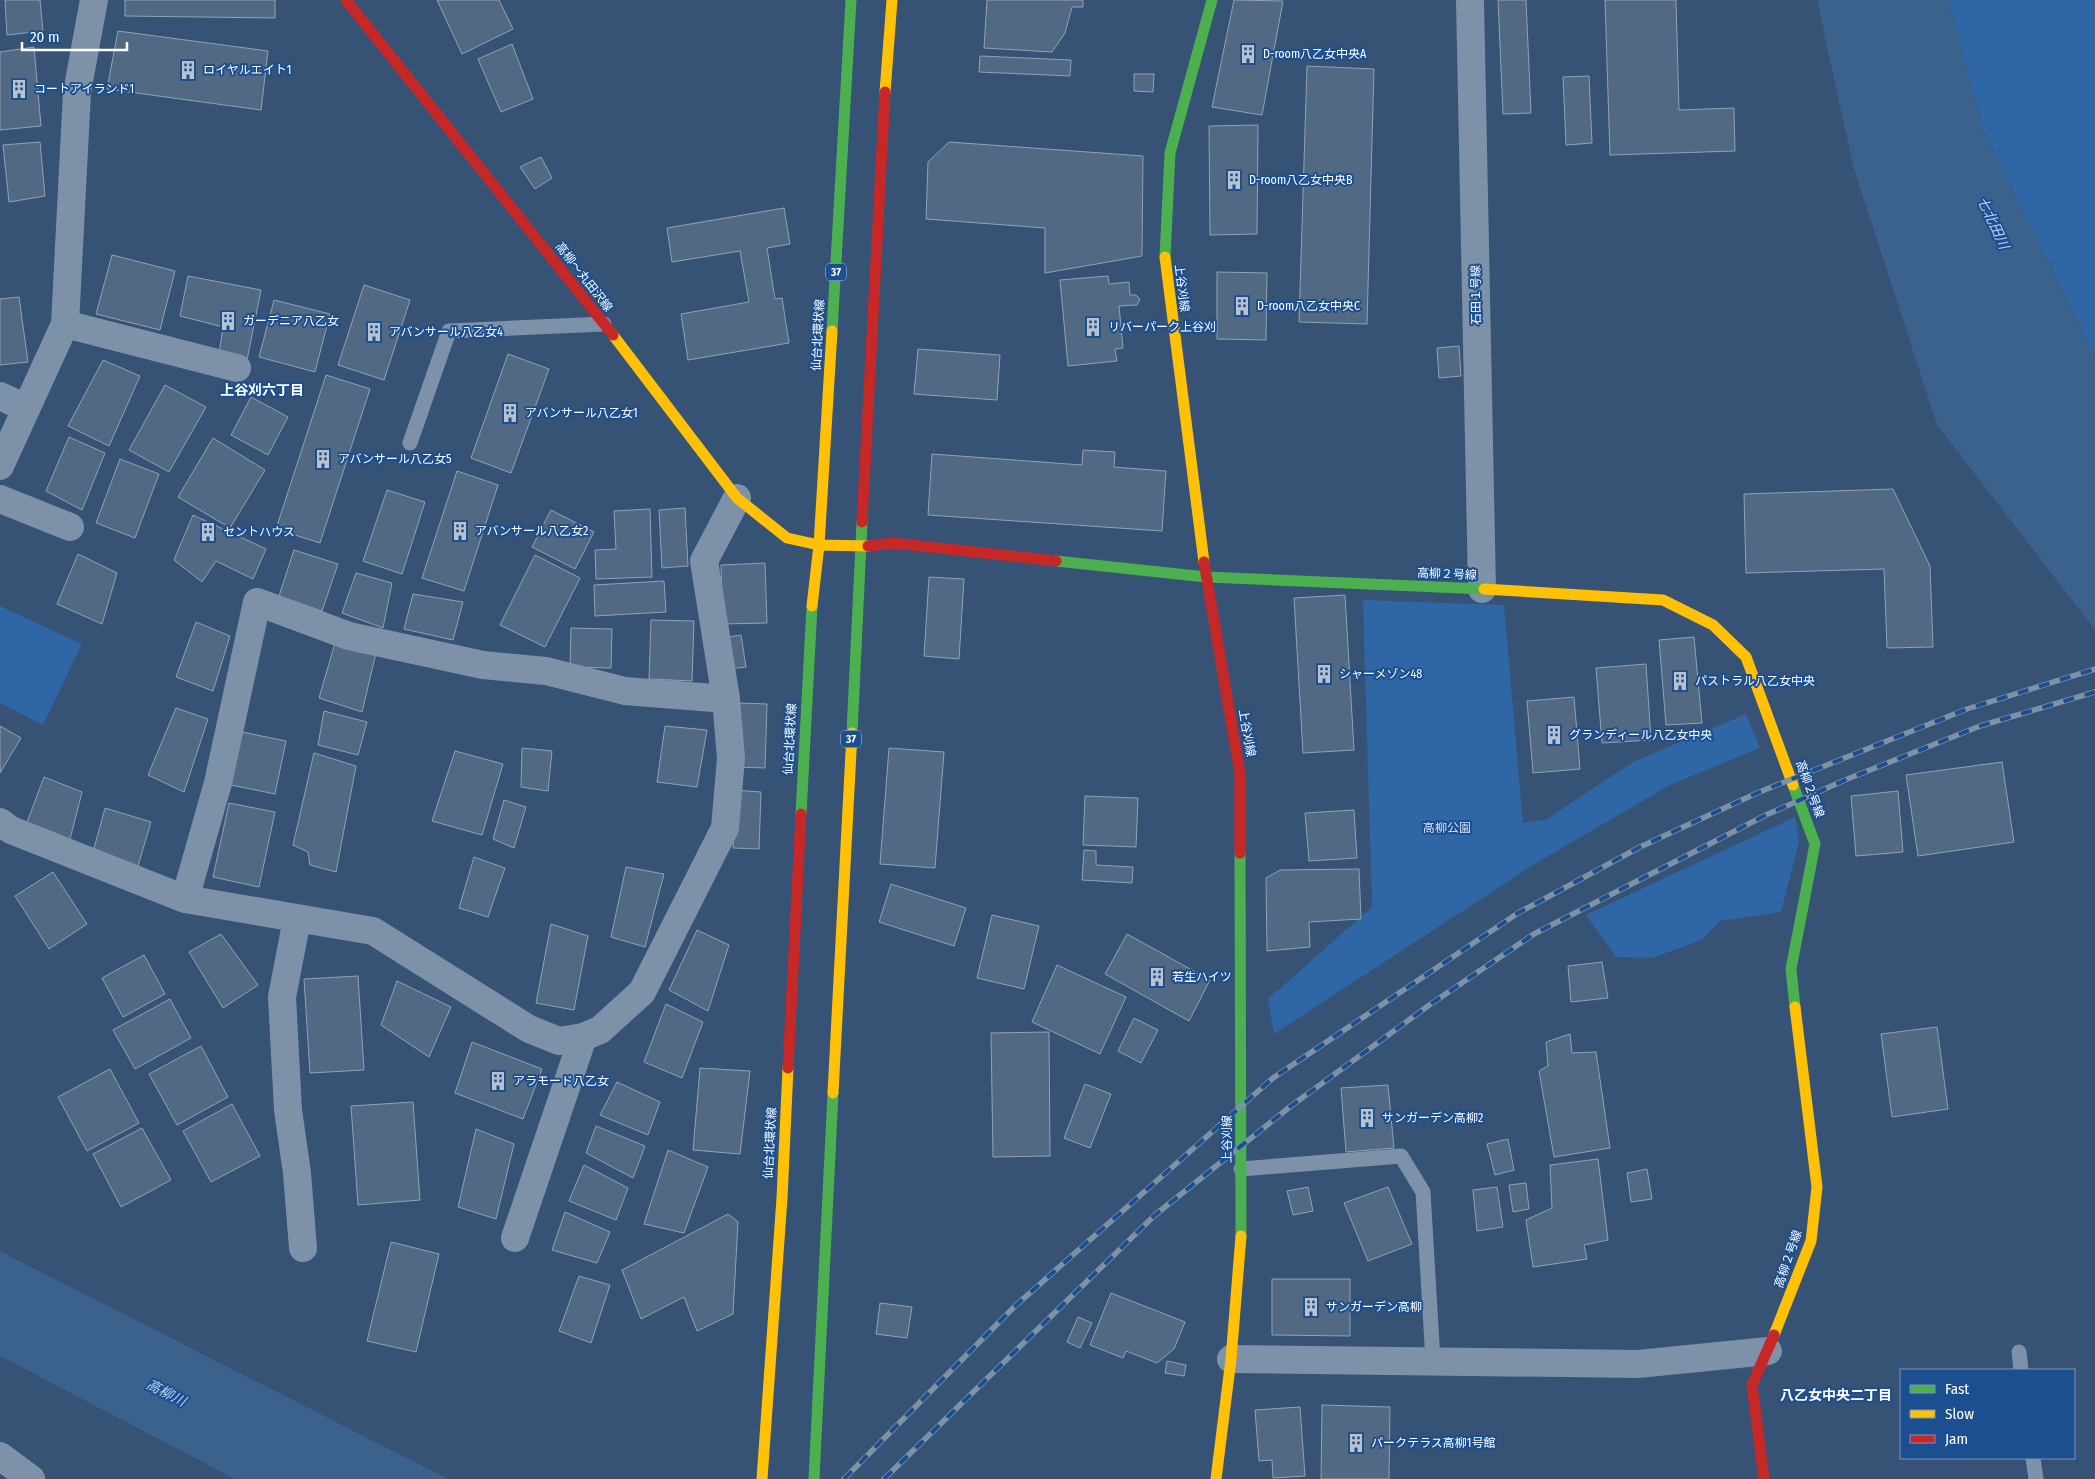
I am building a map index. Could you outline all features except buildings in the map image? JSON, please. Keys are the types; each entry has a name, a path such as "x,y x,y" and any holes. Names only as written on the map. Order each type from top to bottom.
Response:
{"street":[{"path":"0,466 65,324 77,92 94,0"},
{"name":"高柳～丸田沢線","path":"346,0 604,324 737,498 787,538 820,545 861,547"},
{"name":"仙台北環状線","path":"762,1479 782,1198 811,614 820,545 851,0"},
{"name":"37","path":"814,1479 880,170 892,0"},
{"name":"上谷刈線","path":"1212,0 1170,152 1165,260 1206,577 1240,774 1241,1242 1232,1358 1216,1479"},
{"name":"石田１号線","path":"1470,0 1482,589"},
{"path":"65,324 237,368"},
{"path":"0,396 26,408"},
{"path":"0,822 11,830 185,900 373,932 529,1030 559,1041 582,1037 600,1030 642,992 726,828 731,758 726,699 704,561 737,498"},
{"path":"0,499 70,527"},
{"name":"高柳２号線","path":"861,547 893,543 1206,577 1482,589 1663,600 1713,625 1746,657 1815,844 1791,969 1818,1187 1811,1241 1768,1351 1752,1385 1764,1479"},
{"path":"185,900 218,783 257,602 349,636 483,665 546,671 625,691 726,699"},
{"path":"297,918 282,997 288,1110 297,1173 303,1248"},
{"path":"515,1238 582,1037"},
{"path":"1232,1358 1638,1364 1768,1351"},
{"path":"0,1456 32,1479"}],"lane":[{"path":"410,444 449,331 604,324"},
{"path":"1240,1169 1401,1156 1423,1192 1433,1361"},
{"path":"2019,1352 2021,1369"},
{"path":"2033,1459 2036,1479"}],"green space":[{"path":"1949,0 2095,0 2095,356 1983,130"},
{"name":"高柳公園","path":"1363,600 1504,605 1523,823 1545,820 1633,762 1746,714 1760,748 1670,785 1538,862 1274,1034 1268,999 1372,907"},
{"path":"0,606 82,644 43,725 0,703"},
{"path":"1795,817 1799,842 1781,912 1720,921 1702,940 1652,958 1616,957 1586,915"}],"water":[{"name":"七北田川","path":"1817,0 1949,0 1983,130 2095,356 2095,630 1937,425 1853,166"},
{"name":"高柳川","path":"0,1251 448,1479 235,1479 0,1356"}],"railway":[{"path":"844,1479 1014,1307 1273,1078 1518,913 1640,847 1757,793 1967,709 2095,669"},
{"path":"884,1479 1155,1215 1291,1106 1428,1006 1534,934 1766,815 1845,780 1980,726 2095,692"}],"traffic: fast":[{"path":"832,331 851,0"},
{"path":"1165,257 1170,153 1212,0"},
{"path":"852,733 862,522"},
{"path":"1056,561 1206,577 1484,589"},
{"path":"801,814 812,606"},
{"path":"1793,785 1815,844 1791,969 1795,1007"},
{"path":"1240,853 1241,1236"},
{"path":"814,1479 833,1093"}],"traffic: slow":[{"path":"885,92 892,0"},
{"path":"1165,257 1204,562"},
{"path":"812,606 819,545 832,331"},
{"path":"613,335 737,498 787,538 819,545 868,546"},
{"path":"1484,589 1663,600 1713,625 1746,657 1793,785"},
{"path":"833,1093 852,733"},
{"path":"1774,1335 1811,1241 1817,1187 1795,1007"},
{"path":"762,1479 782,1198 788,1068"},
{"path":"1216,1479 1231,1359 1241,1236"}],"traffic: jam":[{"path":"346,0 613,335"},
{"path":"862,522 885,92"},
{"path":"868,546 893,543 1056,561"},
{"path":"1204,562 1240,774 1240,853"},
{"path":"788,1068 801,814"},
{"path":"1764,1479 1752,1385 1774,1335"}],"place":[{"name":"D-room八乙女中央A","path":"1248,54"},
{"name":"ロイヤルエイト1","path":"188,70"},
{"name":"コートアイランド1","path":"19,89"},
{"name":"D-room八乙女中央B","path":"1234,180"},
{"name":"D-room八乙女中央C","path":"1242,306"},
{"name":"ガーデニア八乙女","path":"228,321"},
{"name":"リバーパーク上谷刈","path":"1093,327"},
{"name":"アバンサール八乙女4","path":"374,332"},
{"name":"アバンサール八乙女1","path":"510,413"},
{"name":"アバンサール八乙女5","path":"323,459"},
{"name":"アバンサール八乙女2","path":"460,531"},
{"name":"セントハウス","path":"208,532"},
{"name":"シャーメゾン48","path":"1324,674"},
{"name":"パストラル八乙女中央","path":"1680,681"},
{"name":"グランディール八乙女中央","path":"1554,735"},
{"name":"若生ハイツ","path":"1157,977"},
{"name":"アラモード八乙女","path":"498,1081"},
{"name":"サンガーデン高柳2","path":"1367,1118"},
{"name":"サンガーデン高柳","path":"1311,1307"},
{"name":"パークテラス高柳1号館","path":"1356,1443"}],"district":[{"name":"上谷刈六丁目","path":"262,390"},
{"name":"八乙女中央二丁目","path":"1836,1395"}]}
